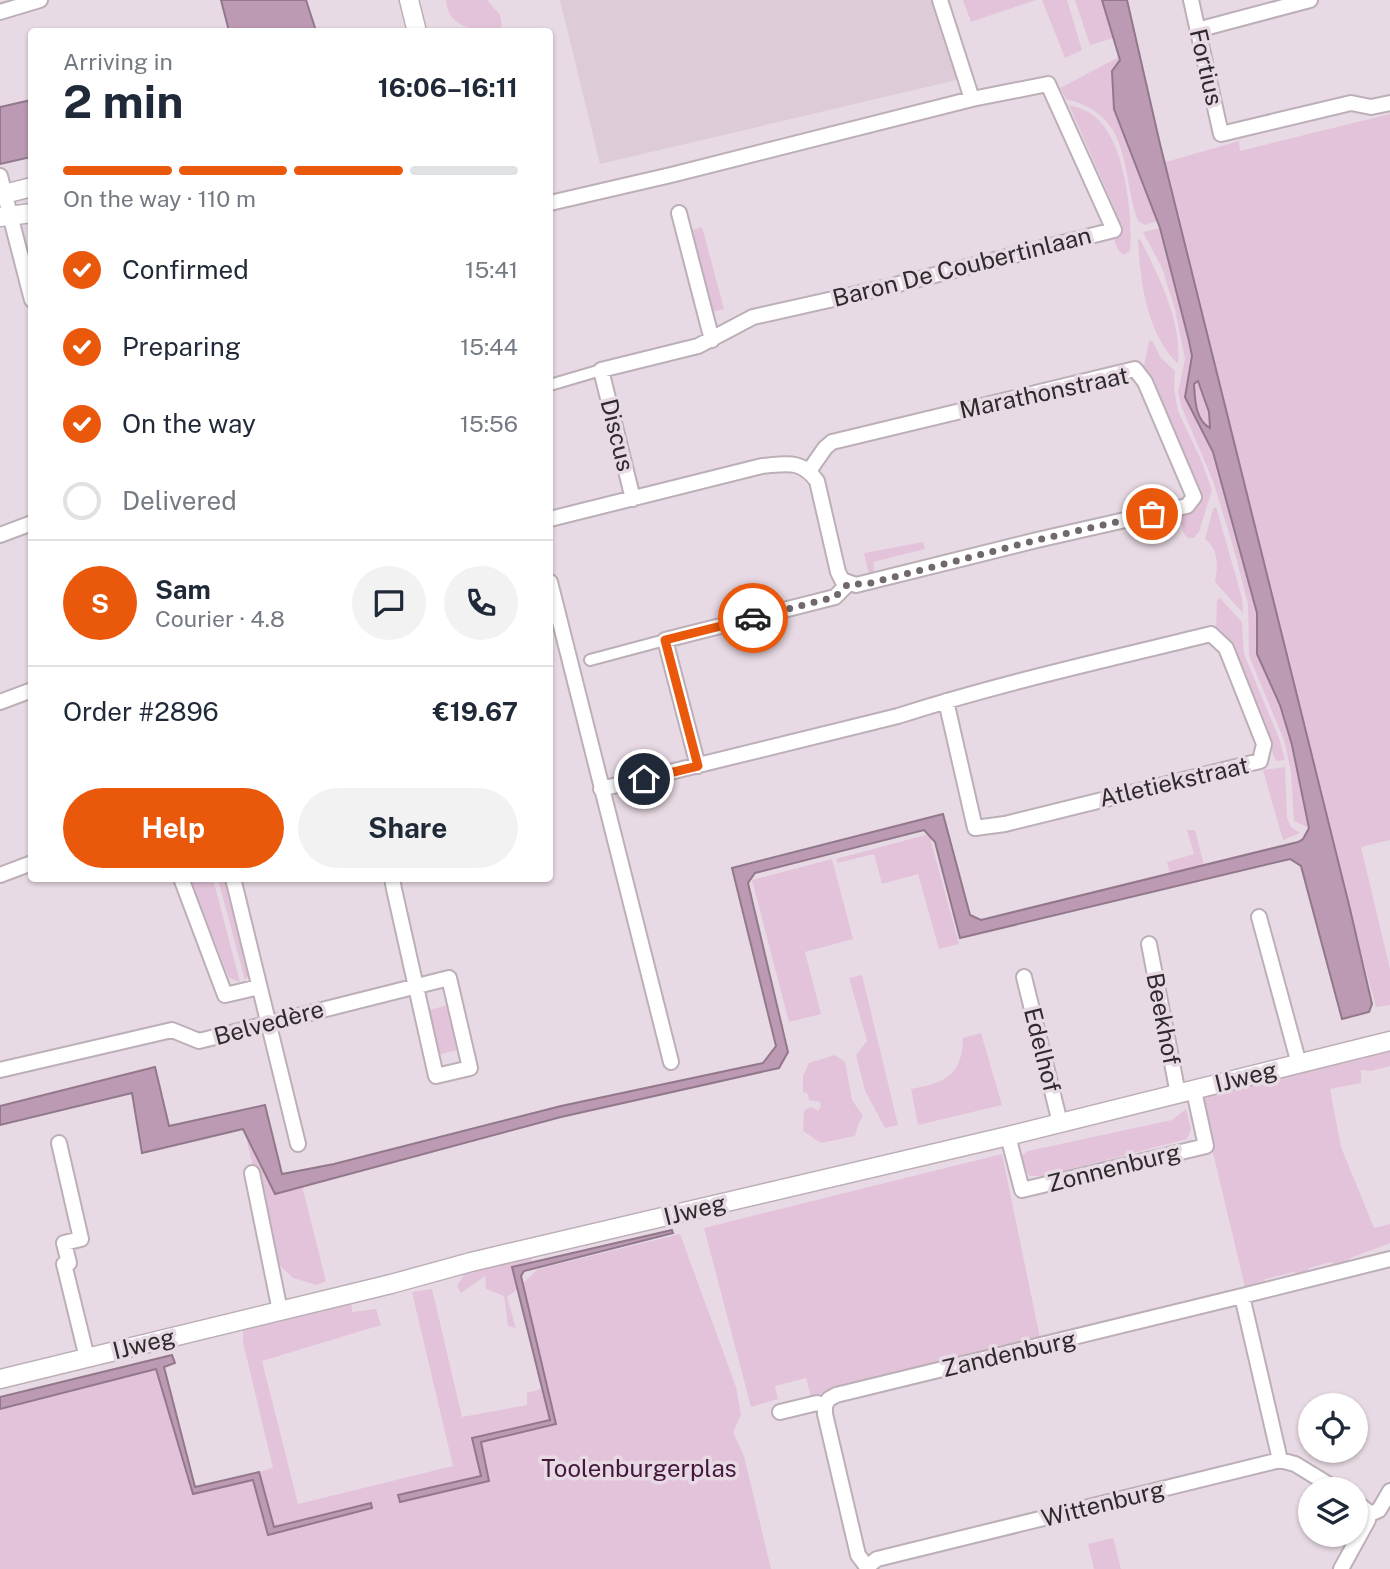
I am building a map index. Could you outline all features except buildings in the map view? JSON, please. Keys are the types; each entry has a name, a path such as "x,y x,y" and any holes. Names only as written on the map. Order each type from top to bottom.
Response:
{"street":[{"path":"0,12 40,0"},
{"path":"409,0 416,28"},
{"path":"940,0 972,99"},
{"name":"Fortius","path":"1191,0 1221,134 1350,103 1371,107 1390,103"},
{"path":"1198,30 1310,0"},
{"name":"Baron De Coubertinlaan","path":"553,202 972,99 1048,84 1114,230 887,287 752,317 712,340"},
{"path":"28,187 2,186 5,216 28,288"},
{"path":"5,216 28,213"},
{"path":"679,213 712,340"},
{"name":"Discus","path":"553,384 712,340"},
{"name":"Marathonstraat","path":"809,471 825,448 841,439 1135,369 1145,382 1195,497 1188,506 1037,540 867,584 848,584"},
{"name":"Discus","path":"601,370 633,499"},
{"path":"553,518 762,466 792,463 809,471 817,481 838,572 848,584 835,597 590,660"},
{"path":"0,535 28,524"},
{"path":"553,594 671,1062"},
{"name":"Atletiekstraat","path":"601,789 898,716 946,701 1005,684 1211,634 1226,649 1264,744 1260,761 1005,824 975,828 946,701"},
{"path":"665,640 698,766"},
{"path":"0,702 28,692"},
{"path":"0,875 28,864"},
{"path":"183,882 225,995 259,987"},
{"path":"234,882 298,1144"},
{"path":"393,882 436,1076 470,1068 449,978 416,985"},
{"path":"1259,917 1299,1063"},
{"name":"Beekhof","path":"1149,944 1186,1093"},
{"name":"Edelhof","path":"1024,977 1060,1123"},
{"name":"Belvedère","path":"0,1070 172,1030 200,1041 416,985"},
{"name":"IJweg","path":"0,1379 471,1262 1008,1136 1390,1041"},
{"name":"Zonnenburg","path":"1008,1136 1022,1191 1206,1146 1186,1093"},
{"path":"59,1143 81,1239 64,1243 69,1263 64,1264 87,1357"},
{"path":"252,1173 280,1311"},
{"name":"Zandenburg","path":"780,1412 817,1403 825,1405 836,1395 1390,1259"},
{"path":"1242,1296 1280,1460 1295,1464 1316,1477"},
{"path":"825,1405 858,1555 867,1568"},
{"name":"Wittenburg","path":"867,1568 877,1559 1280,1460"},
{"path":"1368,1515 1379,1510 1390,1492"},
{"path":"1341,1569 1354,1547"}],"shaded area":[{"path":"221,0 306,0 315,28 228,28"},
{"path":"560,0 934,0 961,79 600,164"},
{"path":"1102,0 1127,0 1160,144 1350,909 1372,1004 1369,1012 1342,1019 1301,866 1290,859 960,938 935,842 924,830 755,873 748,883 788,1052 779,1068 561,1117 275,1194 243,1129 142,1153 132,1093 0,1125 0,1106 155,1067 169,1126 265,1105 282,1174 334,1164 561,1106 763,1063 776,1046 732,868 943,814 970,915 981,920 1303,839 1309,828 1292,745 1280,705 1257,654 1257,613 1213,452 1185,397 1192,356 1160,228 1114,109 1112,71 1120,60","holes":["1198,381 1209,412 1210,428 1201,420 1197,409 1194,384"]},
{"path":"28,101 28,158 0,164 0,107"},
{"path":"672,1230 673,1233 524,1271 521,1276 556,1424 481,1442 489,1481 400,1502 398,1495 481,1476 472,1438 550,1420 512,1267"},
{"path":"172,1355 175,1363 164,1367 195,1487 259,1472 274,1527 371,1503 372,1508 268,1535 253,1480 193,1494 156,1369 0,1409 0,1397"}],"green space":[{"path":"446,0 487,0 500,15 502,26 469,28 457,22 448,9"},
{"path":"963,0 1036,0 971,22"},
{"path":"1042,0 1067,0 1082,50 1065,58"},
{"path":"1075,0 1102,0 1114,38 1090,45"},
{"path":"1119,57 1148,194 1158,221 1145,225 1138,221 1125,164 1113,131 1103,118 1088,107 1066,99 1060,88"},
{"path":"1069,105 1088,112 1102,123 1119,156 1128,197 1131,236 1130,251 1123,255 1114,239 1122,226"},
{"path":"1390,114 1390,840 1361,847 1390,969 1390,1005 1376,1007 1278,646 1159,164 1239,141 1240,151"},
{"path":"702,227 724,309 711,312 689,231"},
{"path":"1160,228 1192,356 1185,397 1213,452 1257,613 1257,654 1280,705 1292,745 1309,828 1294,821 1291,772 1284,740 1249,656 1248,604 1233,546 1213,481 1182,408 1178,392 1185,359 1175,309 1162,268 1143,232"},
{"path":"1140,239 1173,316 1178,364 1167,352 1152,323 1143,290"},
{"path":"1149,341 1153,342 1161,358 1175,371 1174,389 1178,411 1212,490 1199,532 1194,538 1188,538 1184,534 1179,514 1195,506 1201,490 1144,366"},
{"path":"1199,381 1209,412 1211,429 1202,420 1197,409 1194,384"},
{"path":"1216,507 1242,598 1243,613 1215,582 1216,559 1213,548 1205,539 1213,509"},
{"path":"923,542 925,549 873,562 875,574 869,575 864,553"},
{"path":"1220,598 1242,622 1244,654 1279,738 1285,760 1276,761 1216,628 1217,600"},
{"path":"1285,767 1287,817 1291,827 1300,833 1283,840 1263,770"},
{"path":"1187,830 1195,830 1204,865 1170,874 1167,862 1194,854"},
{"path":"929,834 959,944 939,949 918,874 882,884 874,854 838,863 836,859"},
{"path":"832,859 853,939 805,952 821,1014 789,1022 752,880"},
{"path":"191,882 214,882 240,982 229,978"},
{"path":"219,882 226,882 249,975 245,980"},
{"path":"862,975 898,1125 885,1128 865,1091 856,1055 867,1041 849,978"},
{"path":"448,1005 457,1050 435,1056 426,1011"},
{"path":"981,1033 1002,1105 918,1125 911,1089 934,1084 950,1075 959,1061 963,1038"},
{"path":"1390,1049 1390,1066 1371,1071 1361,1070 1361,1083 1330,1089 1341,1147 1374,1228 1390,1224 1390,1243 1350,1258 1347,1263 1338,1267 1331,1262 1309,1268 1307,1274 1296,1276 1294,1272 1265,1279 1264,1284 1245,1287 1202,1107 1208,1093"},
{"path":"835,1055 845,1062 852,1100 863,1116 855,1136 821,1143 803,1131 804,1111 811,1107 818,1111 821,1106 820,1102 809,1100 808,1094 803,1092 803,1076 809,1063"},
{"path":"1186,1109 1191,1129 1187,1139 1044,1176 1029,1176 1020,1157 1028,1151 1172,1120"},
{"path":"244,1129 275,1194 302,1186 326,1281 317,1285 293,1278 276,1262"},
{"path":"1002,1154 1040,1338 811,1396 806,1378 775,1386 778,1399 751,1407 704,1228"},
{"name":"Toolenburgerplas","path":"680,1234 736,1387 741,1415 733,1432 744,1456 771,1569 0,1569 0,1409 157,1369 193,1494 253,1480 268,1535 372,1509 370,1504 274,1527 259,1472 273,1468 243,1342 243,1328 351,1297 352,1312 376,1309 381,1325 262,1361 298,1504 453,1466 412,1292 432,1289 462,1417 527,1405 527,1393 541,1389 518,1289 507,1297 516,1328 508,1326 504,1296 486,1289 485,1276 461,1293 457,1286 464,1274 530,1257 533,1262 512,1267 518,1288 538,1269","holes":["479,1437 489,1481 398,1496 481,1476 472,1439"]},
{"path":"1113,1538 1121,1569 1094,1569 1088,1544"}],"way so far":[{"path":"753,618 835,597 848,584 867,584 1037,540 1152,514"}],"route":[{"path":"644,779 698,766 665,640 753,618"}]}
